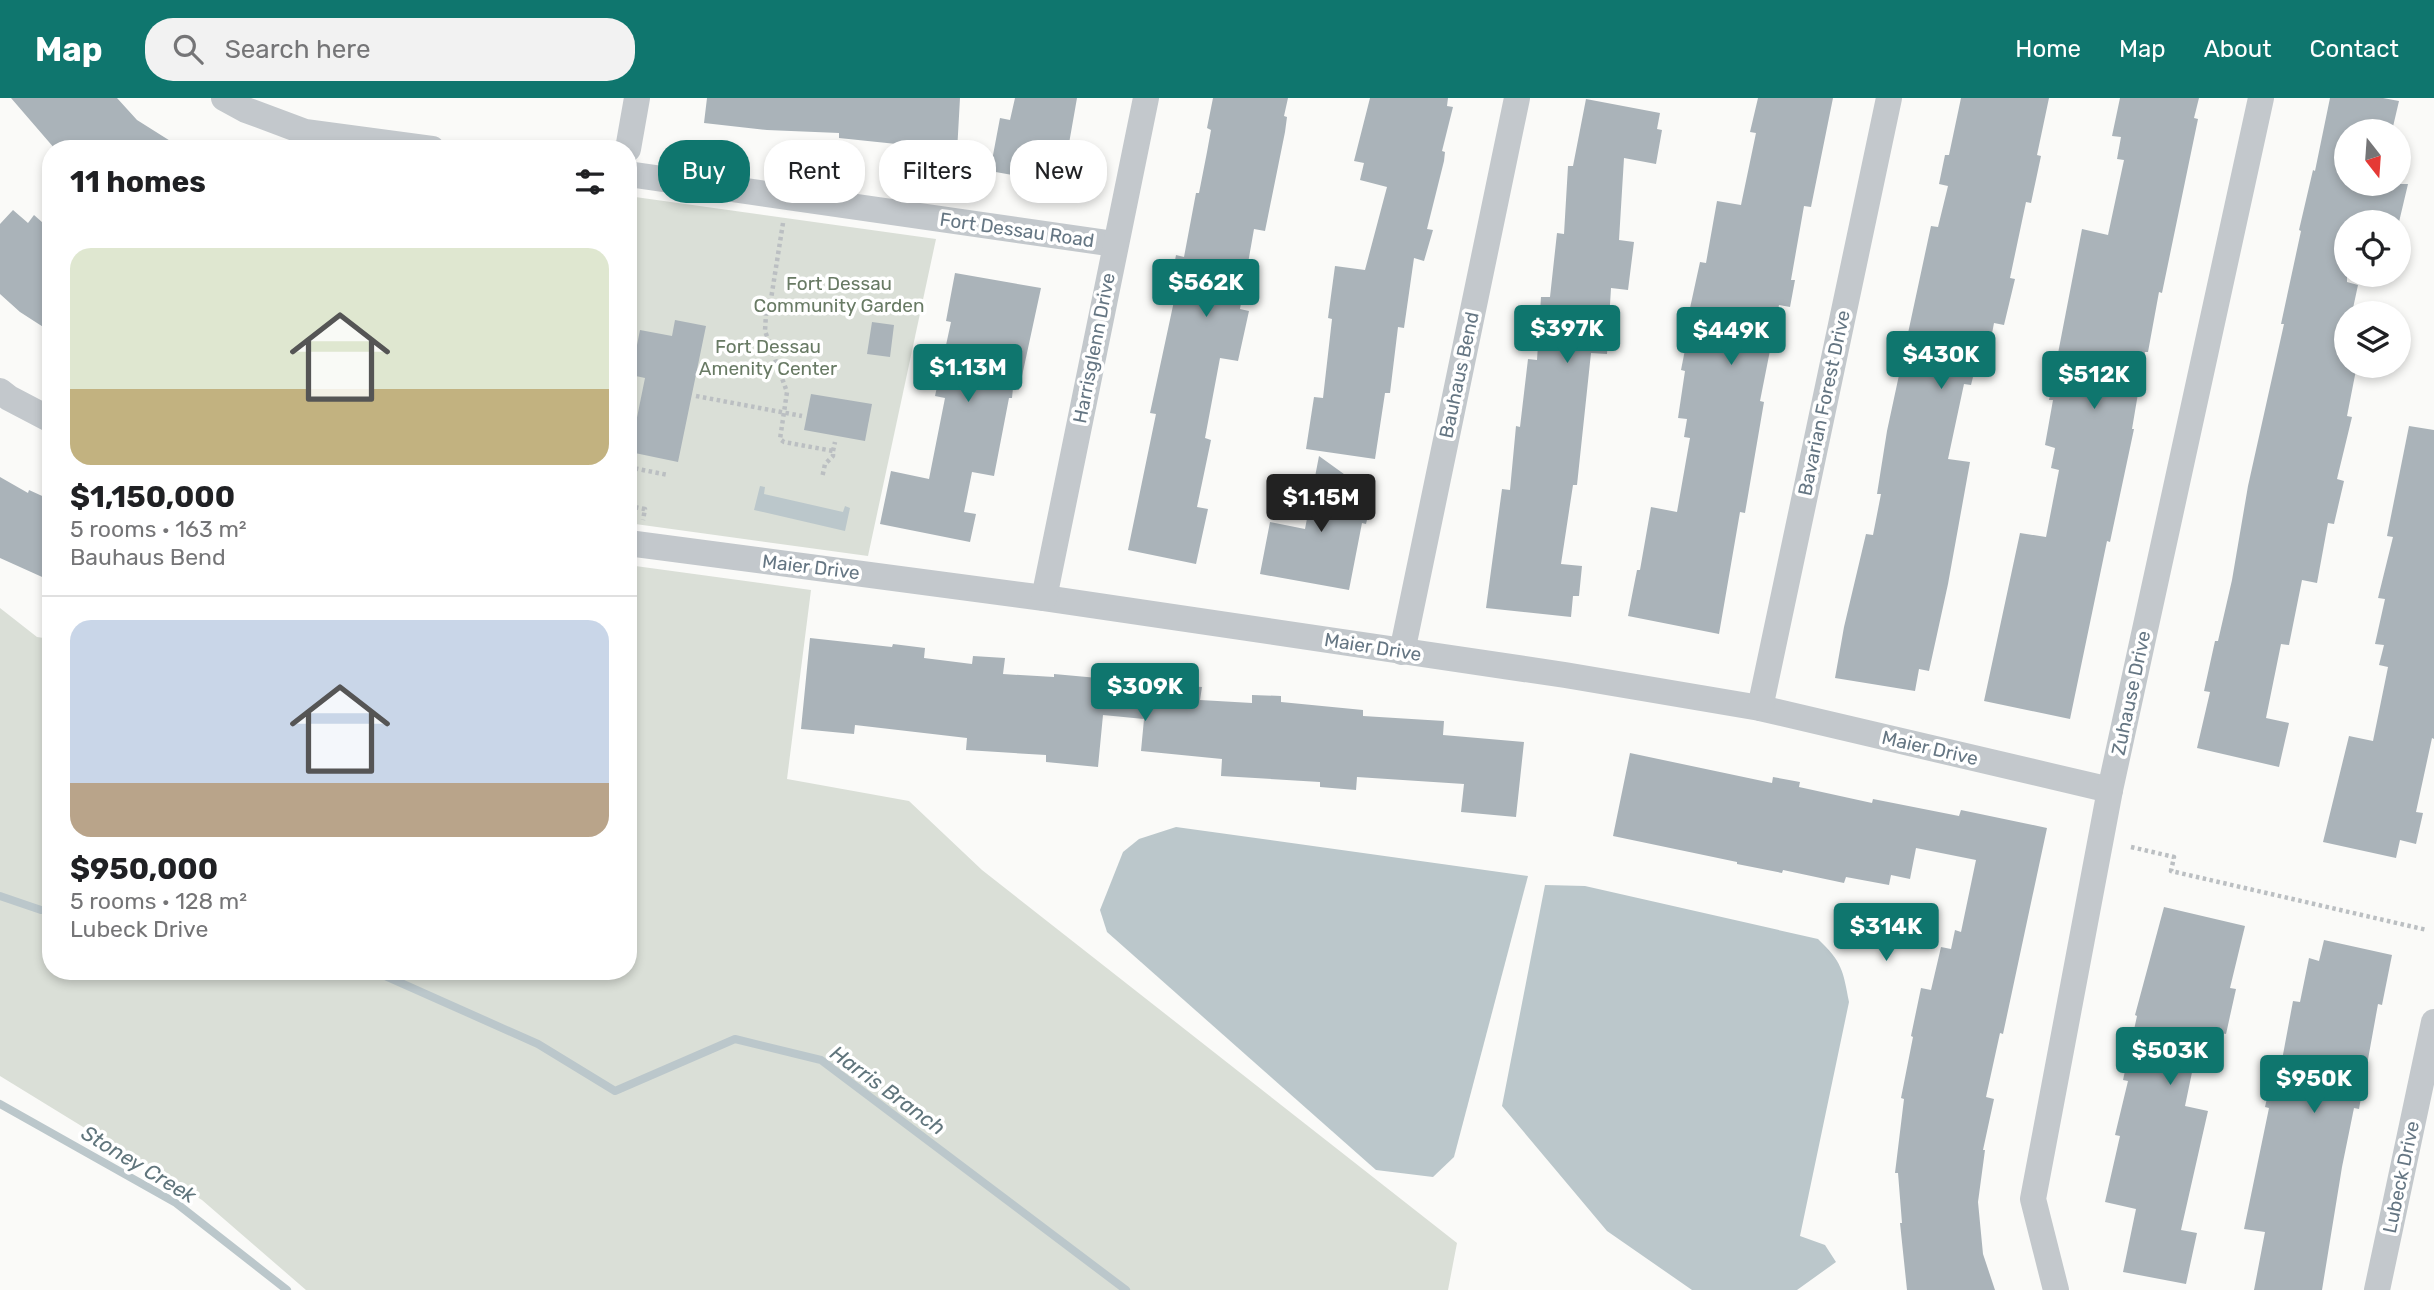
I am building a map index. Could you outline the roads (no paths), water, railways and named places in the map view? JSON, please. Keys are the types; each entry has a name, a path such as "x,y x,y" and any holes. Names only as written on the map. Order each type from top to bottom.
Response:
{"street":[{"path":"223,98 246,110 305,132 365,140"},
{"path":"630,140 637,98"},
{"name":"Harrisglenn Drive","path":"1044,598 1146,98"},
{"name":"Bauhaus Bend","path":"1402,652 1517,98"},
{"name":"Bavarian Forest Drive","path":"1760,708 1889,98"},
{"name":"Zuhause Drive","path":"2056,1290 2033,1199 2110,790 2261,98"},
{"name":"Fort Dessau Road","path":"637,175 1115,244"},
{"path":"0,391 42,415"},
{"name":"Maier Drive","path":"637,544 1044,598 1565,674 1760,708 2110,790"},
{"name":"Lubeck Drive","path":"2377,1290 2434,1022"}],"waterway":[{"name":"Harris Branch","path":"0,896 42,910"},
{"name":"Harris Branch","path":"394,980 538,1044 615,1091 735,1039 821,1060 1126,1290"},
{"name":"Stoney Creek","path":"0,1104 176,1203 287,1290"}],"park label":[{"name":"Fort Dessau Community Garden","path":"839,294"},
{"name":"Fort Dessau Amenity Center","path":"768,357"}]}
